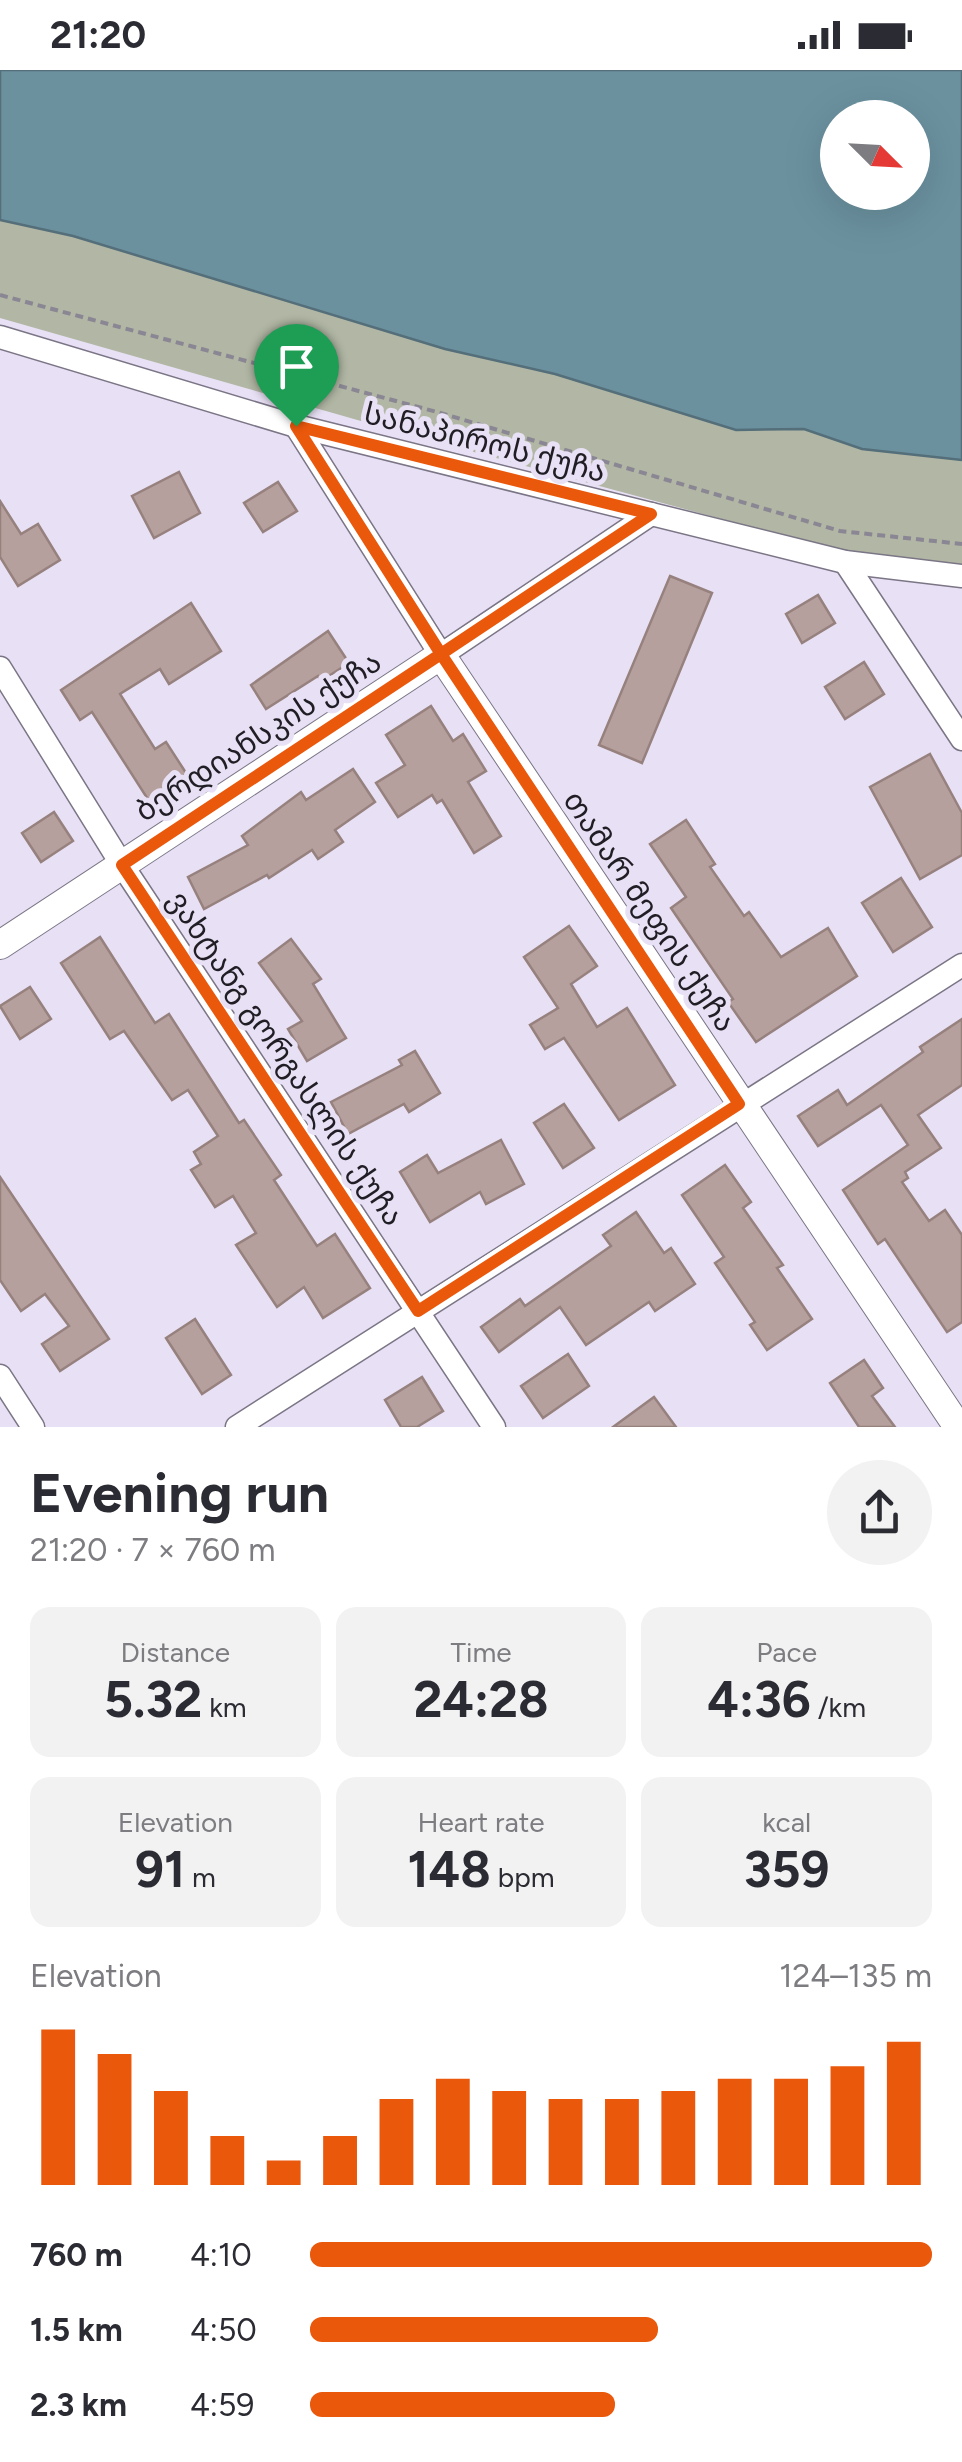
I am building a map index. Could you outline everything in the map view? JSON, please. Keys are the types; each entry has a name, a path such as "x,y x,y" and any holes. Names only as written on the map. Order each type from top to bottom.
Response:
{"street":[{"name":"სანაპიროს ქუჩა","path":"0,337 296,426 844,562 962,576"},
{"name":"თამარ მეფის ქუჩა","path":"296,426 441,654 958,1427"},
{"name":"ბერდიანსკის ქუჩა","path":"0,945 651,514"},
{"path":"844,562 962,739"},
{"name":"ვახტანგ გორგასლის ქუჩა","path":"0,668 122,865 494,1427"},
{"path":"237,1427 962,965"},
{"path":"0,1376 32,1427"}],"path":[{"path":"0,296 438,412 840,530 962,544"}],"green space":[{"path":"0,220 73,236 445,349 555,374 736,430 804,429 862,449 962,460 962,565 844,552 403,433 0,318"}],"water":[{"path":"0,70 962,70 962,460 862,449 804,429 736,430 555,374 445,349 73,236 0,220"}],"building":[{"path":"179,472 200,513 154,538 132,496"},
{"path":"278,482 297,511 263,532 244,503"},
{"path":"0,501 21,534 38,524 60,560 18,586 0,557"},
{"path":"670,576 712,593 642,763 599,745"},
{"path":"818,595 835,623 802,643 786,614"},
{"path":"191,603 221,651 169,684 160,669 120,694 155,749 166,742 188,776 149,801 92,712 80,720 61,690"},
{"path":"328,631 349,663 321,681 318,676 266,709 251,685"},
{"path":"864,662 884,694 845,719 825,687"},
{"path":"431,706 453,741 463,734 486,771 468,782 501,836 474,853 442,800 437,803 432,795 398,817 376,783 405,765 386,735"},
{"path":"930,754 962,813 962,855 920,879 870,787"},
{"path":"353,769 375,802 335,830 343,842 318,859 312,850 269,878 267,875 204,909 188,877 248,845 242,836 301,792 306,800"},
{"path":"54,812 73,841 41,862 22,833"},
{"path":"686,820 715,864 710,867 744,916 749,912 781,957 828,928 857,976 756,1042 728,1002 733,999 671,908 686,897 650,844"},
{"path":"901,878 932,927 893,952 862,903"},
{"path":"569,926 597,966 571,984 597,1027 627,1008 675,1085 619,1120 564,1038 545,1049 530,1025 558,1008 524,957"},
{"path":"100,937 155,1023 169,1014 239,1123 244,1120 281,1175 274,1180 317,1246 335,1234 370,1288 323,1318 304,1287 277,1307 236,1245 256,1233 233,1196 215,1207 191,1170 201,1164 194,1152 218,1136 188,1090 172,1100 124,1031 110,1039 61,963"},
{"path":"291,939 321,979 313,984 346,1038 307,1061 288,1029 302,1021 259,963"},
{"path":"30,987 51,1019 20,1039 0,1006"},
{"path":"962,1019 962,1085 918,1115 941,1148 905,1172 908,1178 902,1182 929,1221 945,1210 962,1235 962,1322 947,1332 885,1239 878,1244 843,1190 908,1145 881,1105 818,1146 798,1116 838,1090 847,1105 923,1052 920,1047"},
{"path":"415,1051 440,1093 409,1112 404,1104 348,1134 331,1102 402,1065 399,1060"},
{"path":"564,1104 594,1148 563,1168 534,1123"},
{"path":"501,1140 524,1184 486,1204 480,1192 430,1222 400,1172 427,1155 438,1173"},
{"path":"725,1165 751,1202 743,1208 783,1265 777,1268 812,1319 767,1350 750,1325 755,1322 715,1263 724,1257 682,1195"},
{"path":"0,1177 109,1339 60,1371 42,1344 69,1326 45,1294 21,1311 0,1280"},
{"path":"636,1212 664,1253 671,1248 695,1284 655,1311 649,1302 586,1345 560,1307 499,1352 481,1327 520,1299 525,1306 611,1246 603,1235"},
{"path":"195,1319 231,1375 202,1394 166,1338"},
{"path":"568,1354 589,1386 543,1418 521,1386"},
{"path":"864,1360 883,1388 872,1396 895,1427 859,1427 830,1383"},
{"path":"422,1377 443,1411 417,1427 401,1427 385,1400"},
{"path":"654,1397 676,1427 613,1427"}],"route":[{"path":"296,426 441,654 122,865 418,1311 739,1104 441,654 651,514 296,426"}]}
